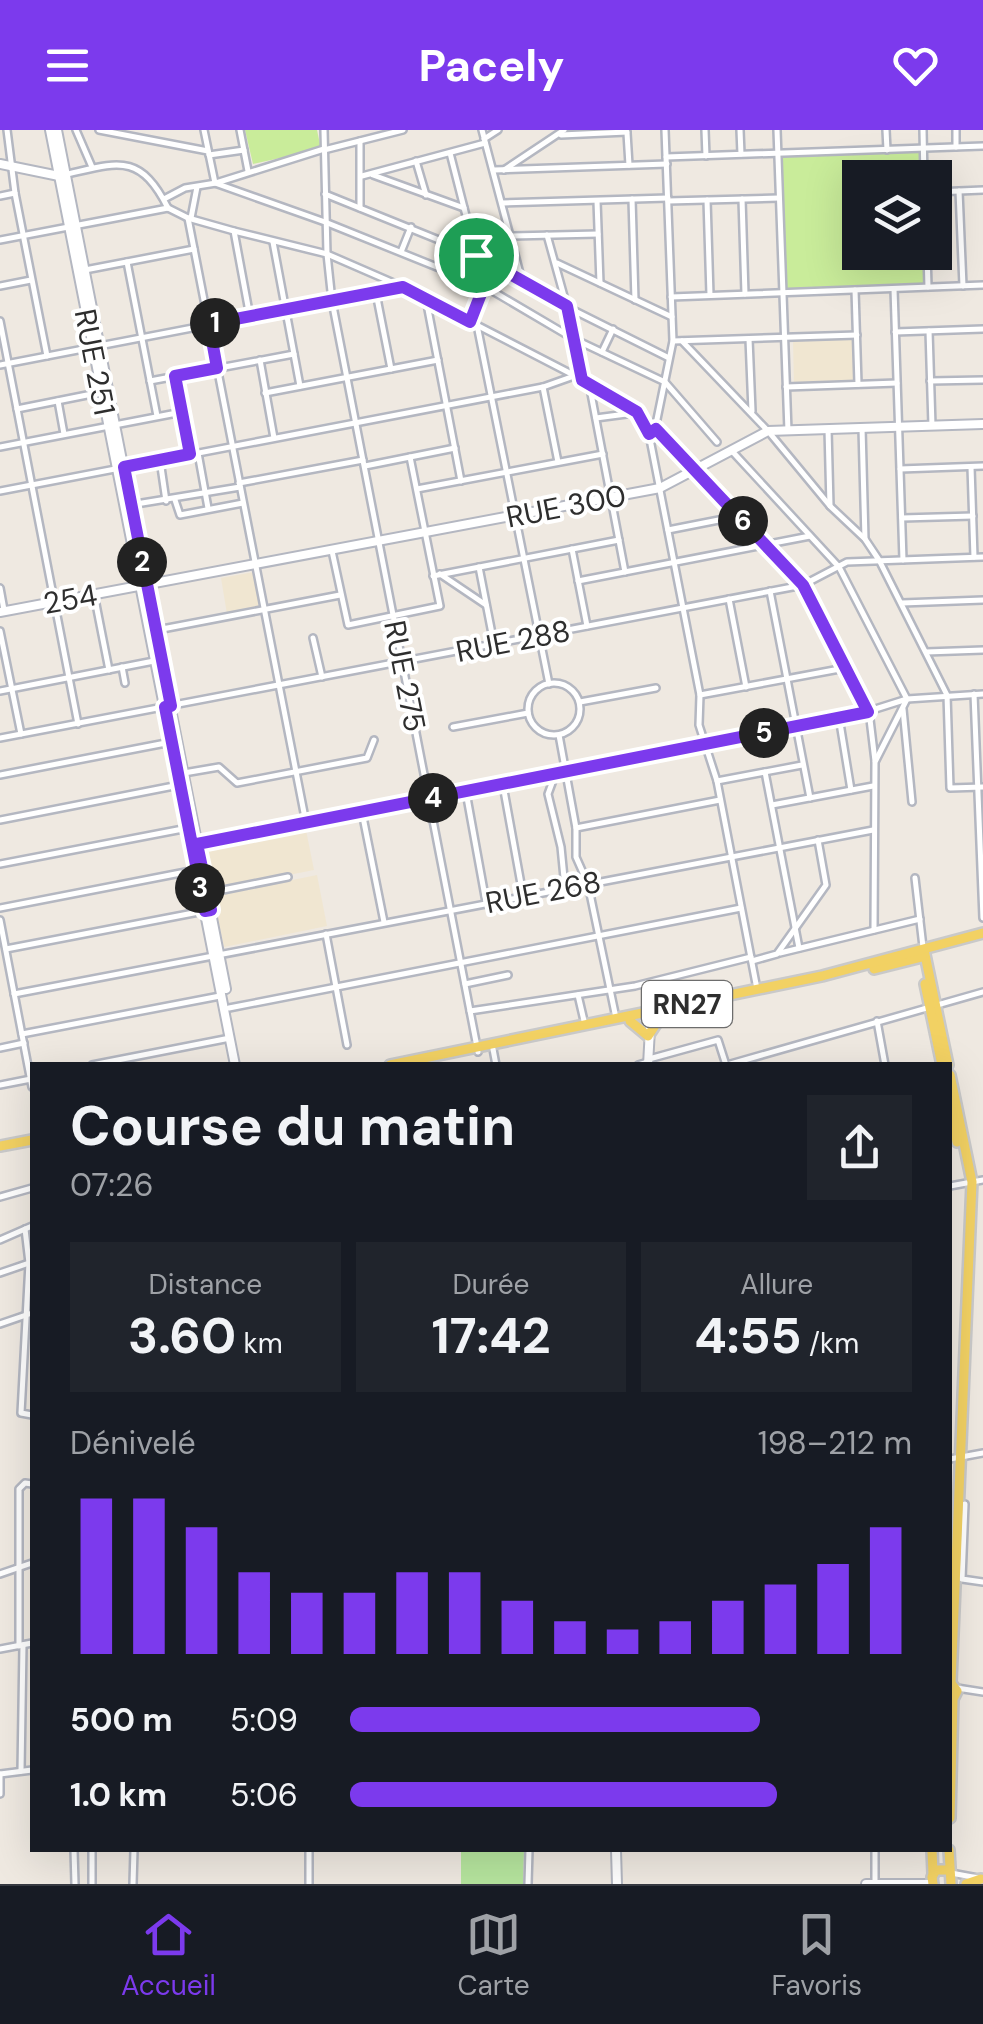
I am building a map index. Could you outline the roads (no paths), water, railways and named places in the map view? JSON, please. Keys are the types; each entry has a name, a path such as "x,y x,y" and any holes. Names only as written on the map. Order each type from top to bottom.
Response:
{"main road":[{"name":"RUE 251","path":"54,130 152,631 208,893 208,910"},
{"path":"0,164 63,176"},
{"name":"RUE 300","path":"144,586 660,488 768,431 983,424"},
{"name":"254","path":"2,612 144,586"},
{"name":"RUE 251","path":"168,706 196,870 229,1008 237,1062"},
{"name":"RN27","path":"424,1062 616,1018 825,982 983,937"},
{"path":"922,954 944,1062"},
{"name":"RN27","path":"406,1062 630,1021 922,954"},
{"name":"RUE 251","path":"217,955 236,1062"},
{"path":"646,1062 654,1014"},
{"path":"630,1021 648,1036"},
{"path":"952,1084 974,1182 952,1502"},
{"path":"952,1112 974,1182"},
{"path":"0,1143 30,1137"},
{"path":"952,1733 954,1458"},
{"path":"614,1884 616,1852"},
{"path":"932,1852 932,1879"},
{"path":"949,1852 951,1877"},
{"path":"866,1884 932,1879 940,1868 951,1877"},
{"path":"966,1884 982,1879"}],"street":[{"path":"7,130 15,193 47,356"},
{"path":"76,130 92,167"},
{"path":"99,130 209,153 244,150"},
{"path":"204,130 215,183"},
{"path":"240,130 248,172"},
{"name":"RUE 275","path":"324,130 325,222 332,301 478,1049"},
{"path":"164,200 184,188 215,183 402,130"},
{"path":"482,130 522,281"},
{"path":"366,175 450,153 485,141 498,130"},
{"path":"504,170 564,130"},
{"path":"666,130 672,341 652,431 700,695 699,725 717,782 757,989"},
{"path":"705,130 706,156"},
{"path":"740,130 741,154"},
{"path":"777,130 788,430"},
{"path":"886,130 886,150"},
{"path":"922,130 923,160"},
{"path":"956,130 956,147"},
{"path":"557,135 628,131 629,165"},
{"path":"360,141 366,175 360,208"},
{"path":"494,170 629,165 741,154 983,146"},
{"path":"450,153 484,286 473,324 493,396 549,684"},
{"path":"416,162 426,195"},
{"path":"63,176 92,167 134,167 145,172 168,208"},
{"path":"366,175 464,208"},
{"path":"215,183 484,286 574,338 665,382 718,442"},
{"path":"197,186 190,218 194,250 306,823"},
{"path":"952,191 983,190"},
{"path":"960,191 963,286"},
{"path":"0,196 15,193"},
{"path":"325,194 476,255 670,358"},
{"path":"742,198 745,294"},
{"path":"503,203 780,198"},
{"path":"632,199 636,300"},
{"path":"597,200 600,283"},
{"path":"706,200 710,296"},
{"path":"0,240 168,208 234,231 327,254 403,287 637,412 803,585 868,712 875,762 874,930"},
{"path":"401,252 411,228"},
{"path":"234,231 250,316"},
{"path":"512,236 598,234"},
{"path":"547,235 574,338 578,378"},
{"path":"272,241 300,386"},
{"path":"81,271 194,250"},
{"path":"127,262 157,416"},
{"path":"555,262 672,318"},
{"path":"928,270 928,287"},
{"path":"0,286 32,280"},
{"path":"671,297 983,285"},
{"path":"0,365 403,287"},
{"path":"894,288 903,560"},
{"path":"855,290 858,384"},
{"path":"376,292 391,369"},
{"path":"426,299 462,481"},
{"path":"0,321 78,724"},
{"path":"895,332 983,329"},
{"path":"602,352 613,330"},
{"path":"929,331 932,426"},
{"path":"672,341 857,335"},
{"path":"749,338 752,414"},
{"path":"682,341 768,431 830,506 865,539 947,695 950,788 980,787"},
{"path":"150,381 294,354"},
{"path":"260,360 274,438"},
{"path":"265,393 438,360"},
{"path":"175,376 208,508"},
{"path":"0,491 578,378"},
{"path":"930,382 983,380"},
{"path":"786,387 897,383"},
{"path":"589,384 625,572"},
{"path":"543,387 558,462"},
{"path":"17,408 105,391"},
{"path":"58,401 64,434"},
{"path":"0,447 182,412"},
{"path":"596,418 637,412"},
{"path":"862,428 865,539"},
{"path":"828,429 830,506"},
{"path":"128,505 175,500 455,448"},
{"path":"731,450 839,567 906,698 875,762"},
{"path":"417,490 602,454"},
{"path":"332,551 346,624 440,606 437,575 410,457"},
{"path":"160,460 166,501"},
{"path":"900,469 983,466"},
{"path":"971,467 974,557"},
{"path":"175,500 180,515 243,502"},
{"path":"668,530 739,516"},
{"path":"902,518 973,516"},
{"path":"578,581 810,536"},
{"path":"437,575 619,540"},
{"path":"572,549 587,626"},
{"name":"RUE 288","path":"0,738 803,585 847,562 983,557"},
{"path":"479,567 494,644"},
{"path":"437,575 486,605"},
{"path":"0,588 2,612"},
{"path":"770,591 810,798"},
{"path":"94,594 109,670"},
{"path":"152,631 340,595"},
{"path":"729,599 746,686"},
{"path":"902,603 983,600"},
{"path":"0,632 21,734"},
{"path":"313,638 322,677"},
{"path":"926,652 983,650"},
{"path":"0,691 158,660"},
{"path":"122,667 126,683"},
{"path":"700,695 845,668"},
{"path":"549,684 568,688 579,703 578,719 567,732 559,734 542,732 528,713 531,697 549,684"},
{"path":"579,703 656,688"},
{"path":"974,694 983,918"},
{"path":"197,844 839,718 906,698 983,694"},
{"path":"903,706 912,802"},
{"path":"453,728 528,713"},
{"path":"839,718 851,790"},
{"path":"559,734 576,828 576,856 588,884 616,1018"},
{"path":"184,773 220,768 238,783 368,758 374,740"},
{"path":"0,775 172,742"},
{"path":"717,782 803,765"},
{"path":"766,772 799,948"},
{"path":"555,775 548,794 561,846 565,888"},
{"path":"0,820 180,784"},
{"path":"503,785 524,896"},
{"path":"772,806 873,786"},
{"path":"466,792 486,903"},
{"path":"576,828 720,800"},
{"path":"362,812 385,923"},
{"path":"0,864 188,828"},
{"name":"RUE 268","path":"14,994 873,830"},
{"path":"777,954 826,885 818,840"},
{"path":"0,908 196,870"},
{"path":"208,893 288,877"},
{"path":"915,878 922,954"},
{"path":"229,1008 742,908"},
{"path":"6,949 208,910"},
{"path":"0,920 30,1073"},
{"path":"470,1010 610,990 920,920"},
{"path":"326,934 347,1045"},
{"path":"465,984 508,976"},
{"path":"747,1062 983,992"},
{"path":"578,995 584,1025"},
{"path":"22,1034 222,996"},
{"path":"876,1021 884,1062"},
{"path":"107,1062 230,1038"},
{"path":"649,1062 718,1040 725,1062"},
{"path":"0,1048 24,1043"},
{"path":"493,1048 495,1062"},
{"path":"0,1085 30,1078"},
{"path":"0,1197 30,1189"},
{"path":"0,1240 29,1228"},
{"path":"0,1272 30,1263"},
{"path":"29,1296 22,1413 30,1415"},
{"path":"0,1324 29,1314"},
{"path":"23,1364 30,1362"},
{"path":"954,1458 983,1453"},
{"path":"21,1771 19,1489 30,1484"},
{"path":"965,1504 962,1578 965,1582 983,1582"},
{"path":"0,1574 30,1565"},
{"path":"0,1649 30,1643"},
{"path":"953,1691 983,1692"},
{"path":"0,1794 0,1774 30,1770"},
{"path":"74,1852 75,1884"},
{"path":"92,1852 92,1884"},
{"path":"133,1884 134,1852"},
{"path":"309,1852 309,1884"},
{"path":"528,1884 529,1852"},
{"path":"875,1852 875,1884"},
{"path":"951,1877 982,1879"}]}
